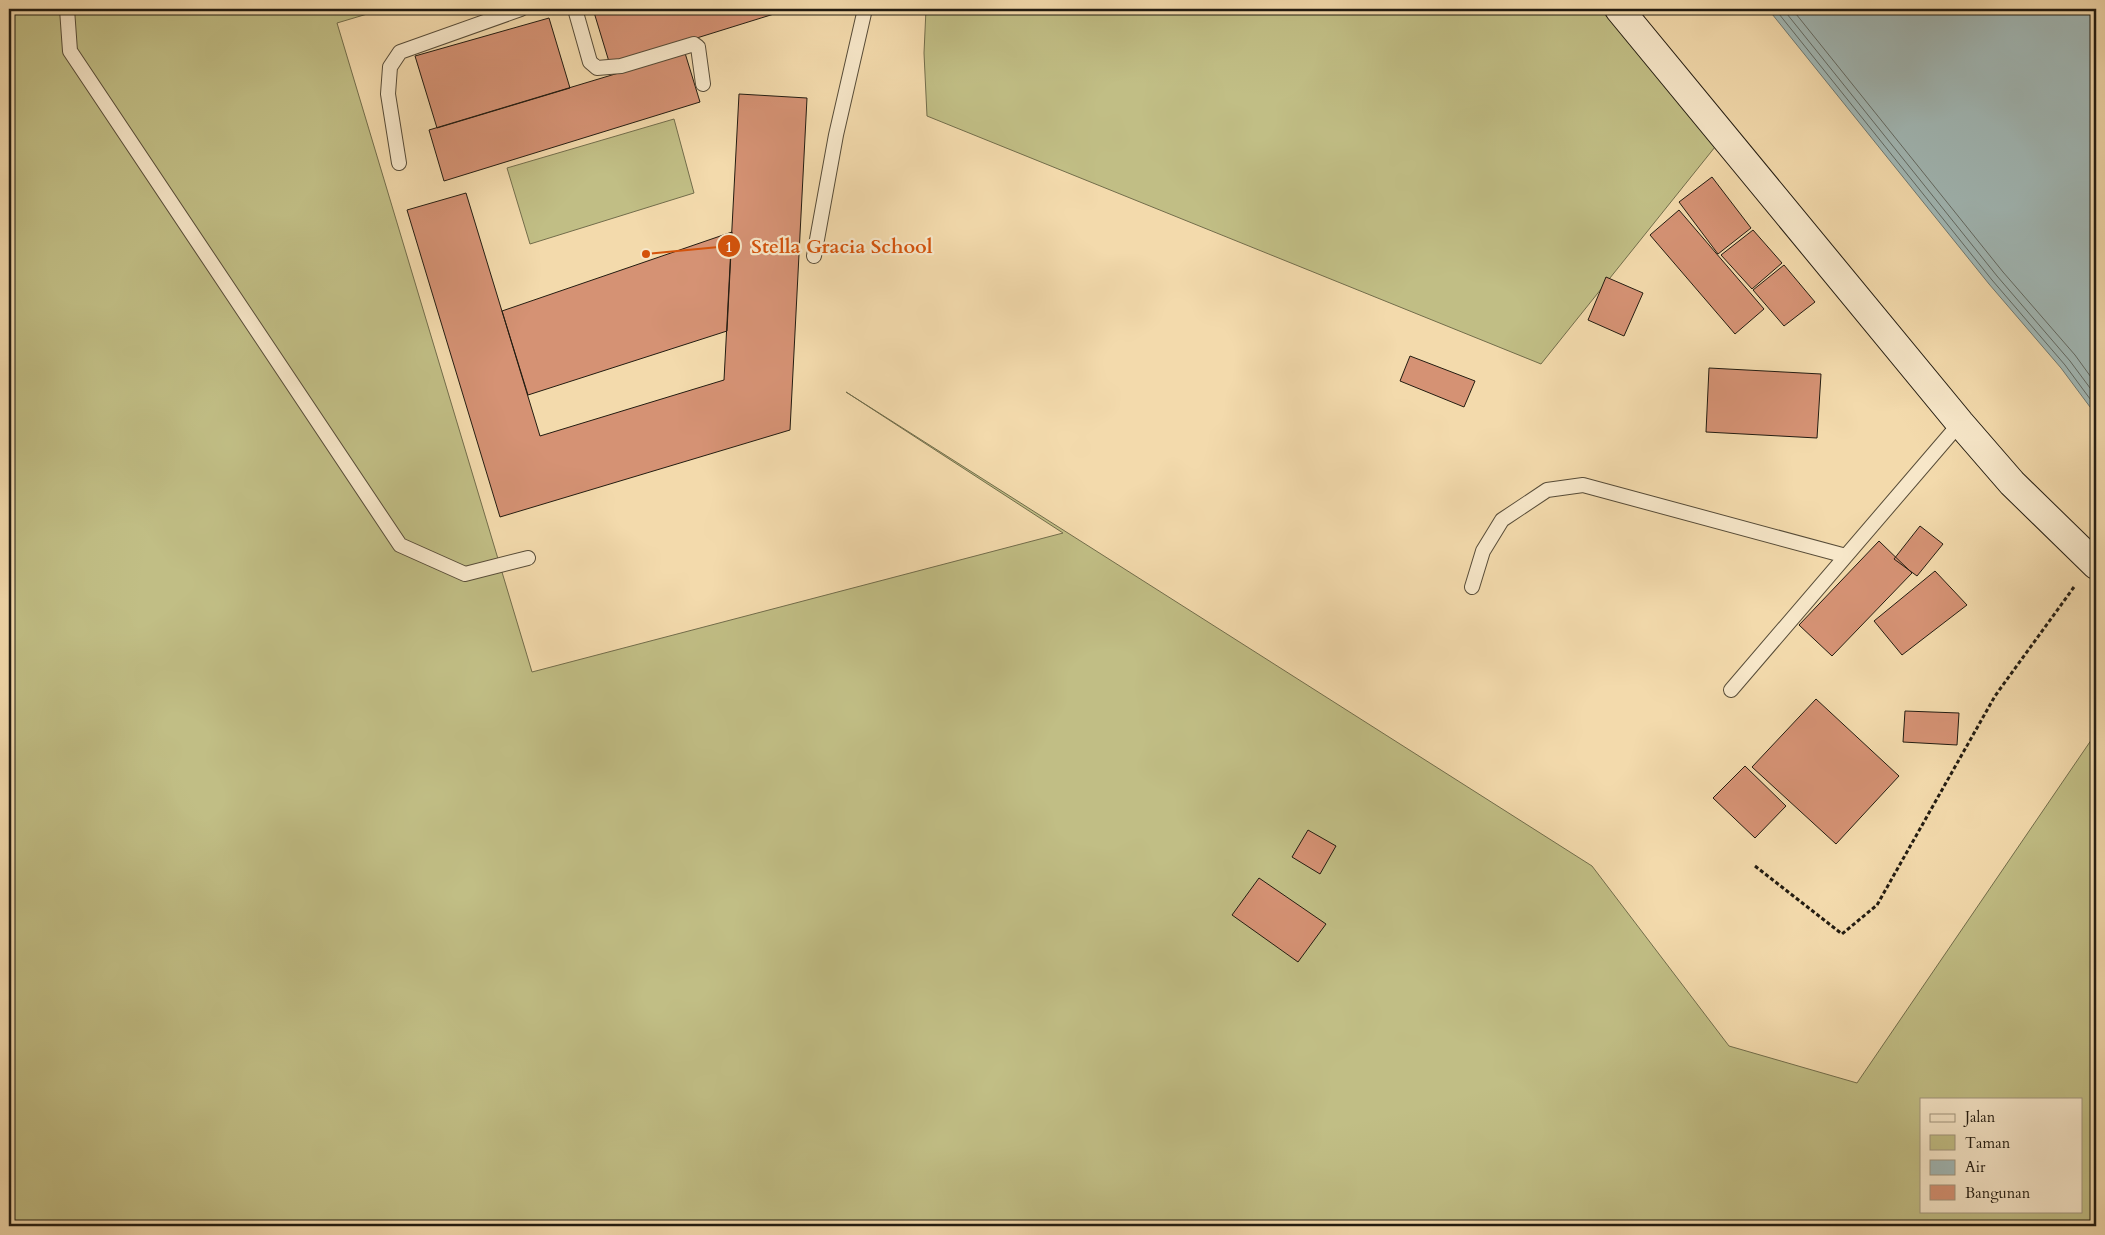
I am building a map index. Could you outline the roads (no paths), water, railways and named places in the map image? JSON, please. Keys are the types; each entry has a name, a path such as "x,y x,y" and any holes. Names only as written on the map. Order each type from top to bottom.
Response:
{"street":[{"path":"1619,9 1960,423 2012,483 2094,564"}],"lane":[{"path":"68,9 70,51 400,545 465,574 528,558"},
{"path":"399,163 388,94 390,67 400,52 501,12 521,9"},
{"path":"575,9 590,62 597,68 621,66 694,44 698,47 703,84"},
{"path":"814,256 836,136 865,9"},
{"path":"1731,690 1960,423"},
{"path":"1472,587 1483,551 1502,520 1547,490 1583,485 1846,556"}],"water":[{"path":"1768,9 2096,9 2096,415 2061,368 1989,284"}],"place":[{"name":"Stella Gracia School","path":"646,254"}]}
